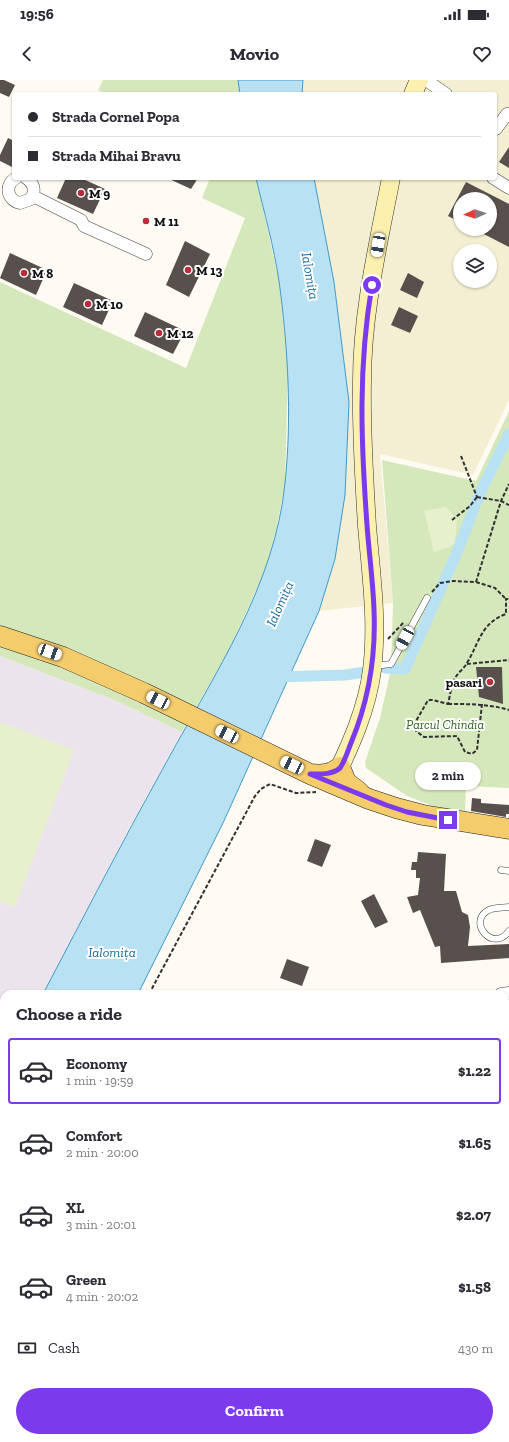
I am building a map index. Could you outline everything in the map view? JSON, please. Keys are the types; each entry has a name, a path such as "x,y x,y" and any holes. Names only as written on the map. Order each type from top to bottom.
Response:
{"main road":[{"path":"414,92 419,80"},
{"path":"336,775 359,722 367,694 372,666 375,634 363,463 362,380 367,311 391,180"},
{"path":"0,636 63,657 144,693 310,774 336,775 369,799 423,815 509,829"}],"street":[{"path":"426,80 443,92"},
{"path":"497,126 507,114 509,115"},
{"path":"9,180 8,192 12,200 24,203 33,196 33,184 28,180"},
{"path":"496,180 509,188"},
{"path":"33,196 80,220 84,226 146,254"}],"lane":[{"path":"372,666 391,664 426,598"},
{"path":"501,870 509,871"},
{"path":"509,915 508,907 488,910 483,914 481,920 483,933 488,937 494,939 501,938 509,931"}],"path":[{"path":"461,456 477,498"},
{"path":"476,582 501,501 509,484"},
{"path":"477,498 501,501 509,505"},
{"path":"452,520 470,506 477,498"},
{"path":"440,583 453,581 476,582 495,588 508,599 506,614 495,618 488,625 475,645 467,664 454,679 448,704"},
{"path":"467,664 509,660"},
{"path":"482,704 477,750 472,754 465,752 457,736 424,737 416,731 415,723 428,700 448,704 482,704 509,710"},
{"path":"151,990 255,796 261,789 270,784 296,793 314,793 336,775"}],"shaded area":[{"path":"303,80 509,80 509,400 473,475 380,454 393,603 319,611 335,559 334,282 314,180 497,180 497,92 302,92"},
{"path":"0,656 114,700 182,732 127,832 45,990 0,990"}],"green space":[{"path":"103,80 238,80 240,92 102,92 98,90"},
{"path":"209,180 256,180 279,280 288,371 285,484 276,531 265,571 229,650 182,732 114,700 0,656 0,282 186,368 245,218 202,198"},
{"name":"Parcul Chindia","path":"509,411 509,788 466,786 465,813 433,806 407,796 366,768 365,762 380,718 391,669 393,603 382,460 476,481"},
{"path":"446,507 457,519 455,543 450,547 434,552 424,511"},
{"path":"0,722 74,750 15,907 0,902"}],"water":[{"path":"238,80 303,80 302,92 240,92"},
{"name":"Ialomița","path":"256,180 314,180 334,282 349,402 345,495 335,559 319,611 223,823 140,990 45,990 135,819 223,661 256,593 269,557 279,521 285,483 289,407 285,331 279,281 272,242"}],"building":[{"path":"0,80 4,80 15,85 9,97 0,93"},
{"path":"8,138 12,140 12,167 0,161 0,155"},
{"path":"509,147 509,168 499,162"},
{"name":"M 9","path":"65,180 85,180 105,189 93,214 57,198"},
{"path":"171,180 197,180 191,189"},
{"path":"466,182 486,192 461,192"},
{"path":"497,198 509,204 509,247 488,236 497,236"},
{"path":"453,207 453,218 448,216"},
{"name":"M 13","path":"185,241 210,254 189,297 166,285"},
{"name":"M 8","path":"10,253 47,270 36,295 0,278"},
{"path":"408,273 424,282 417,298 400,290"},
{"name":"M 10","path":"74,283 113,301 102,325 63,307"},
{"path":"399,307 418,316 410,333 391,325"},
{"name":"M 12","path":"145,312 185,331 173,354 134,336"},
{"name":"pasari","path":"476,667 502,667 503,704 479,697"},
{"path":"472,798 481,799 481,803 509,805 509,814 506,814 506,817 471,811"},
{"path":"315,839 331,845 322,867 307,861"},
{"path":"418,852 446,854 444,891 456,891 462,912 468,915 470,927 468,946 509,944 509,958 441,963 440,946 435,947 420,910 413,913 407,897 418,895 420,878 416,878 416,870 411,870 412,862 417,862"},
{"path":"374,894 388,922 375,928 361,901"},
{"path":"287,959 309,967 302,986 280,978"}],"waterway":[{"path":"385,668 405,669 455,557 480,493 509,434"},
{"path":"276,677 345,675 365,672"}],"place":[{"name":"M 9","path":"81,193"},
{"name":"M 11","path":"146,221"},
{"name":"M 13","path":"188,270"},
{"name":"M 8","path":"24,273"},
{"name":"M 10","path":"88,304"},
{"name":"M 12","path":"159,333"},
{"name":"pasari","path":"490,682"}],"route":[{"path":"372,285 363,346 362,380 363,463 374,600 375,634 372,671 359,722 340,767 326,774 310,774 386,805 407,812 448,820"}]}
